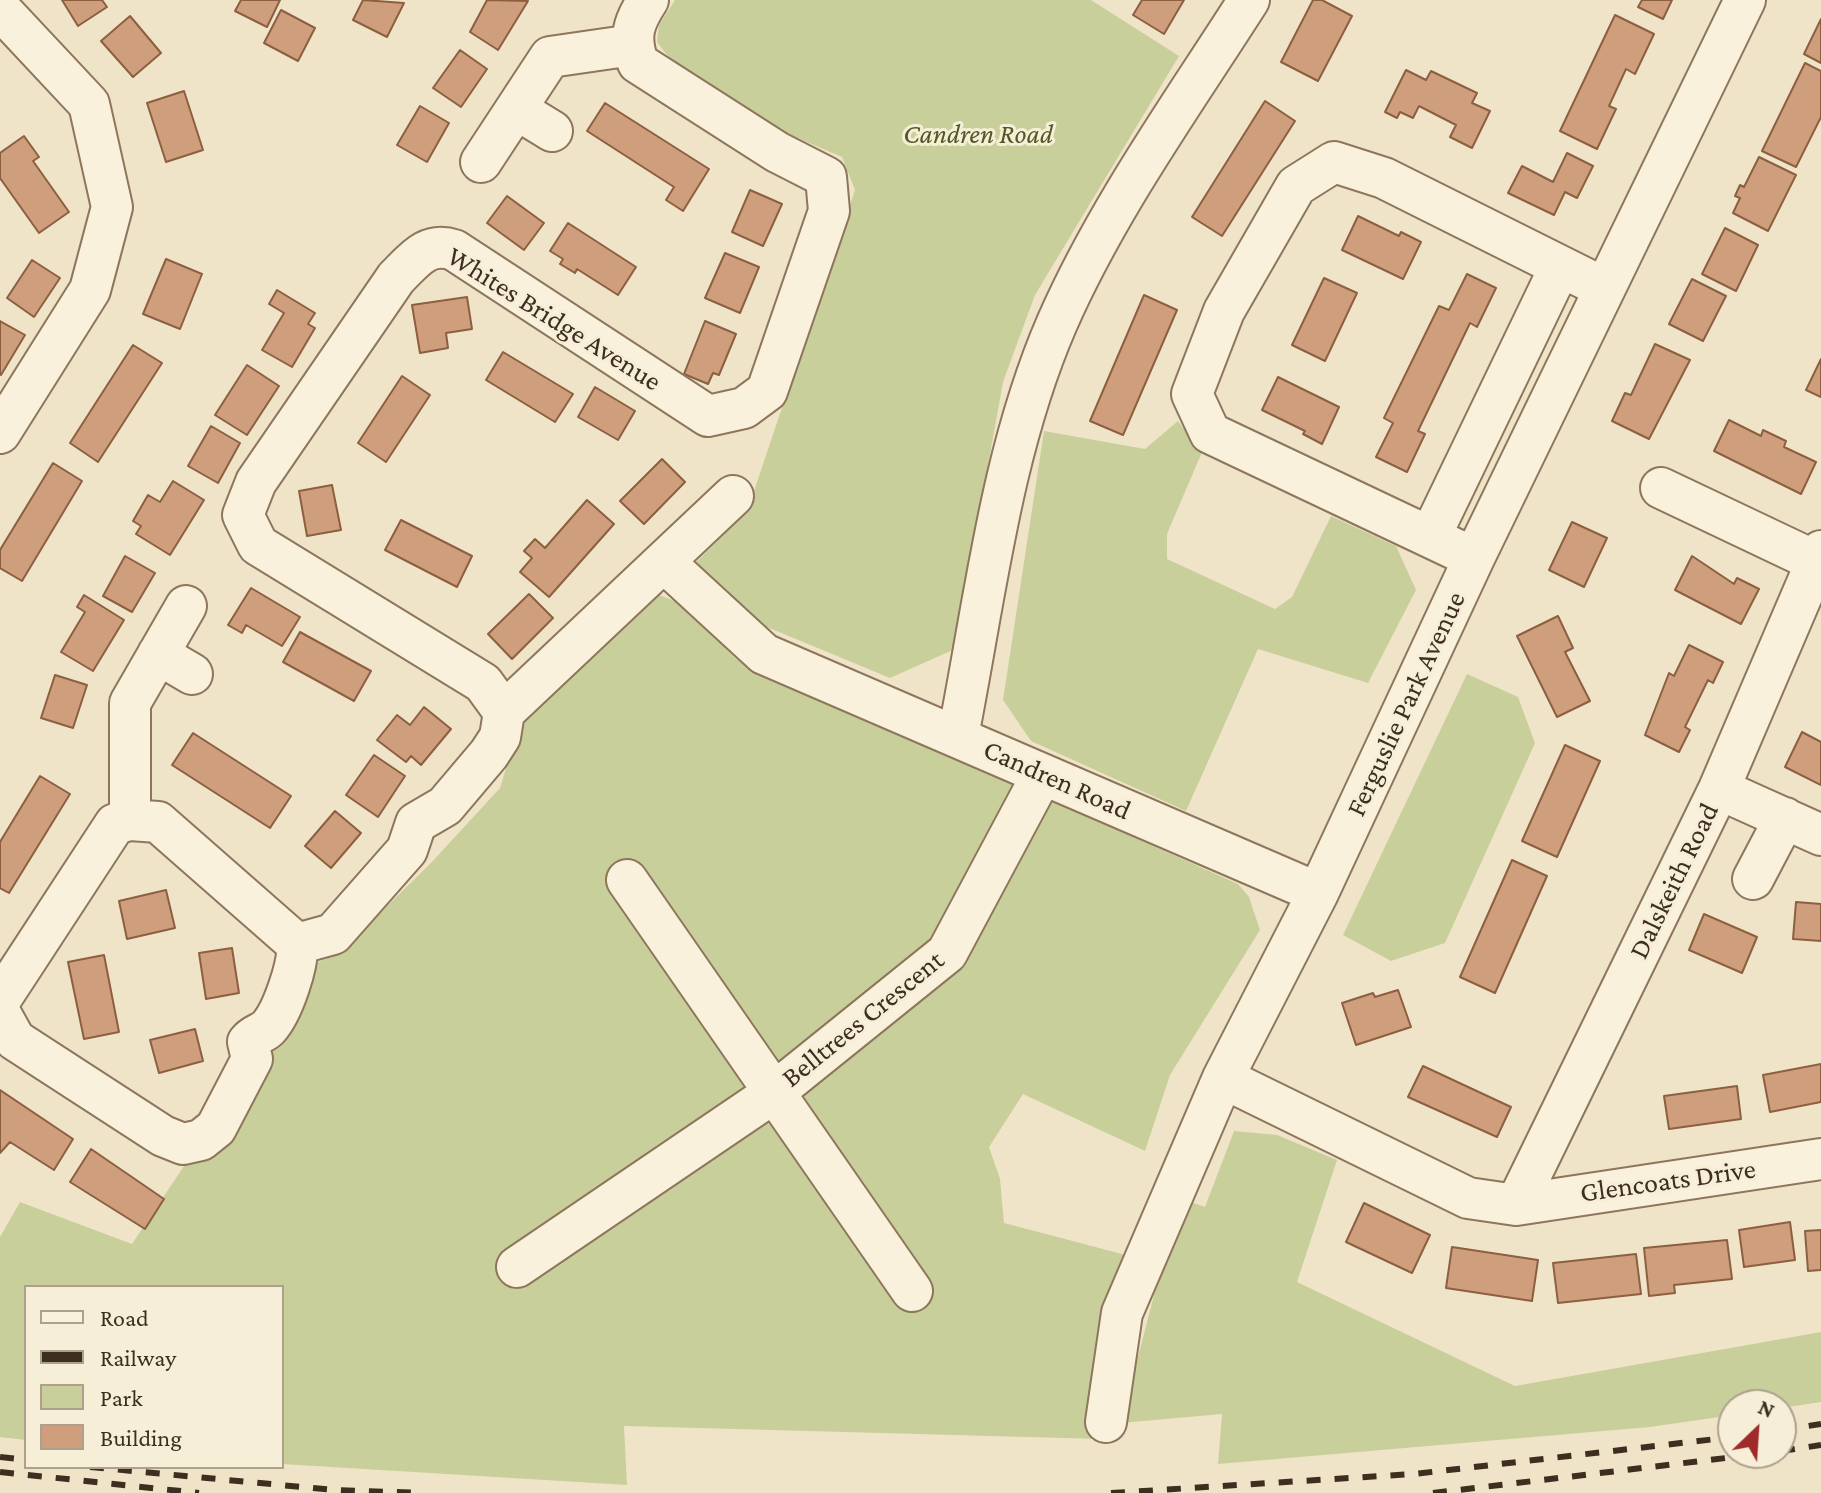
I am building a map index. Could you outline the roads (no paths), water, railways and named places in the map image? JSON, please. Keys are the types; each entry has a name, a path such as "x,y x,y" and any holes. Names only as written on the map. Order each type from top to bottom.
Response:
{"street":[{"path":"481,162 550,57 633,45 632,25 648,0"},
{"name":"Candren Road","path":"1249,0 1098,240 1057,324 1022,420 958,736 1318,893"},
{"name":"Ferguslie Park Avenue","path":"1106,1422 1122,1313 1223,1078 1318,893 1474,558 1745,0"},
{"path":"0,9 89,104 112,207 90,290 2,427"},
{"name":"Whites Bridge Avenue","path":"504,712 483,683 455,663 258,545 243,515 256,482 396,278 422,251 440,246 454,250 708,416 744,408 767,391 829,211 826,177 777,152 638,63 633,45"},
{"path":"516,109 552,131"},
{"path":"1474,558 1210,433 1192,394 1224,311 1296,186 1334,162 1384,178 1604,288"},
{"path":"1430,537 1560,267"},
{"path":"1661,488 1819,559"},
{"path":"297,944 333,934 407,850 416,823 445,806 489,754 500,737 504,712 733,496"},
{"name":"Dalskeith Road","path":"1516,1205 1719,789 1819,559"},
{"path":"664,562 764,654 958,736"},
{"path":"130,820 130,703 186,606"},
{"path":"158,654 192,674"},
{"name":"Belltrees Crescent","path":"517,1267 772,1094 947,953 1042,775"},
{"path":"1719,789 1821,835"},
{"path":"1753,879 1785,818"},
{"path":"130,820 158,822 297,944 299,960 278,1008 268,1028 253,1035 248,1042 252,1059 216,1128 201,1140 183,1144 163,1136 15,1040 0,1013 115,824 130,820"},
{"name":"Belltrees Crescent","path":"627,880 772,1094 912,1291"},
{"name":"Glencoats Drive","path":"1223,1078 1468,1198 1516,1205 1821,1159"}],"railway":[{"path":"1797,1428 1821,1424"},
{"path":"1111,1493 1414,1474 1717,1439"},
{"path":"1797,1449 1821,1445"},
{"path":"0,1457 24,1460"},
{"path":"1433,1493 1717,1459"},
{"path":"111,1469 334,1490 424,1493"},
{"path":"0,1472 199,1493"}]}
